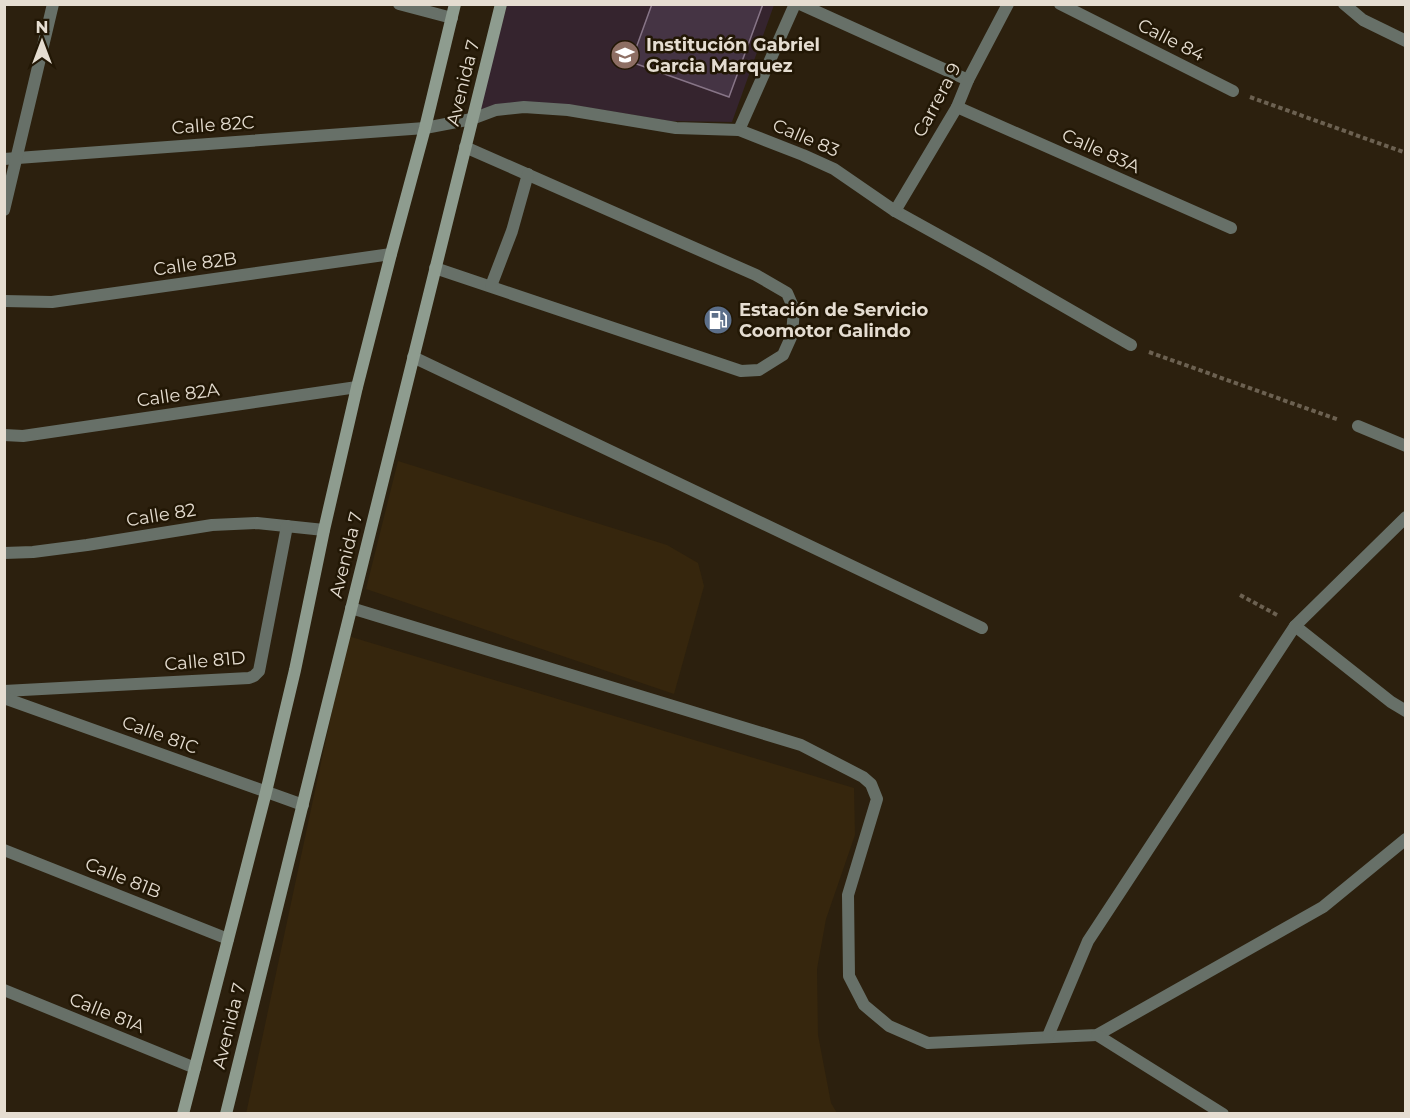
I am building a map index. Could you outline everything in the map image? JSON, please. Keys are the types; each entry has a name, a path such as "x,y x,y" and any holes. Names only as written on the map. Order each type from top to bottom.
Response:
{"main road":[{"name":"Avenida 7","path":"183,1113 266,792 357,387 455,4"},
{"name":"Avenida 7","path":"226,1113 501,4"}],"street":[{"path":"4,210 10,158 53,4"},
{"path":"399,4 452,18"},
{"path":"739,130 798,4 968,80"},
{"name":"Carrera 9","path":"896,212 957,107 968,80 1008,4"},
{"name":"Calle 84","path":"1060,4 1233,91"},
{"path":"1344,4 1363,20 1406,41"},
{"name":"Calle 83","path":"425,128 472,119 496,110 524,107 568,110 676,128 739,130 834,169 896,212 1131,345"},
{"name":"Calle 83A","path":"957,107 1232,228"},
{"name":"Calle 82C","path":"10,158 425,128"},
{"path":"435,268 741,371 759,370 783,355 792,335 794,309 787,293 756,275 465,147"},
{"path":"490,286 512,231 528,174"},
{"name":"Calle 82B","path":"4,302 52,302 391,254"},
{"path":"414,357 982,628"},
{"name":"Calle 82A","path":"4,435 23,436 357,387"},
{"path":"1358,426 1406,446"},
{"path":"1048,1036 1088,941 1295,626 1406,517"},
{"name":"Calle 82","path":"4,553 87,545 212,525 257,523 324,530"},
{"name":"Calle 81D","path":"4,691 254,676 259,671 287,526"},
{"path":"351,608 801,745 863,777 871,784 877,799 848,895 849,976 864,1005 889,1026 928,1043 1096,1035 1323,907 1406,839"},
{"path":"1295,626 1391,702 1406,711"},
{"name":"Calle 81C","path":"4,699 303,805"},
{"name":"Calle 81B","path":"4,850 228,939"},
{"name":"Calle 81A","path":"4,990 195,1068"},
{"path":"1096,1035 1223,1113"}],"path":[{"path":"1233,91 1406,153"},
{"path":"1131,345 1358,426"},
{"path":"1240,595 1295,626"}],"shaded area":[{"name":"Institución Gabriel Garcia Marquez","path":"507,5 774,5 732,122 670,121 573,105 478,114"},
{"path":"398,461 667,545 698,563 704,586 674,694 366,589"},
{"path":"348,636 854,788 855,835 826,919 817,969 818,1035 831,1103 837,1113 246,1114"}],"building":[{"path":"652,4 763,4 729,97 631,62"}],"place":[{"name":"Institución Gabriel Garcia Marquez","path":"625,55"},
{"name":"Estación de Servicio Coomotor Galindo","path":"718,320"}]}
